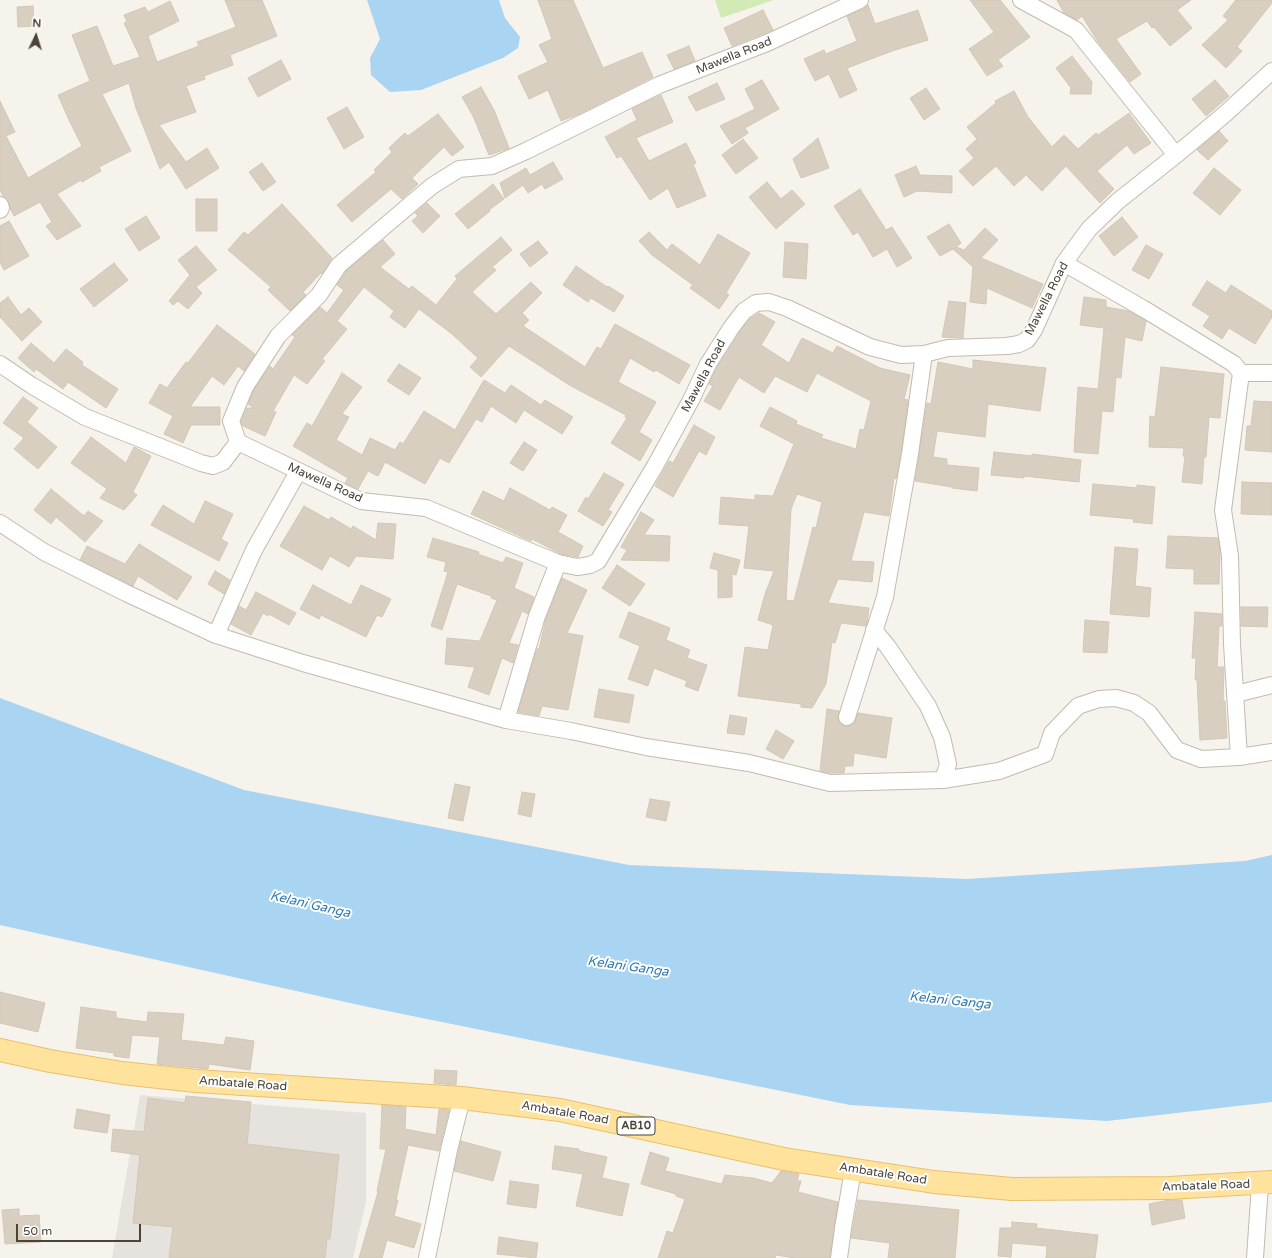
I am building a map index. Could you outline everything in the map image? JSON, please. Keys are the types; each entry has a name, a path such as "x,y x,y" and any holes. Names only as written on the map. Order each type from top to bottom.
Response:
{"main road":[{"name":"Ambatale Road","path":"0,1050 50,1061 122,1073 196,1081 462,1098 560,1110 784,1159 934,1182 1012,1189 1169,1188 1266,1183"}],"street":[{"name":"Mawella Road","path":"860,0 767,43 659,85 526,151 492,166 459,169 432,186 340,265 318,295 278,336 245,387 231,421 238,442 361,502 426,508 558,563 576,567 590,565 598,561 658,460 691,400 708,364 744,310 756,303 769,302 788,308 870,347 901,355 924,354 948,348 1007,346 1019,344 1027,340 1034,330 1064,263 1089,229 1118,200 1176,156 1272,71"},
{"path":"1021,0 1076,30 1176,156"},
{"path":"0,205 0,210"},
{"path":"1064,263 1228,360 1234,364 1241,373 1223,510 1230,556 1232,644 1239,757"},
{"path":"847,716 885,597 910,454 924,354"},
{"path":"0,364 31,385 86,417 201,463 213,466 223,462 238,442"},
{"path":"1241,373 1272,373"},
{"path":"216,635 254,550 298,472"},
{"path":"0,523 44,552 126,593 216,635 303,663 506,720 571,731 646,747 749,763 830,783 943,780 999,771 1045,754 1052,733 1078,706 1099,699 1116,698 1134,703 1149,714 1177,750 1201,758 1239,757 1272,752"},
{"path":"506,720 537,616 558,563"},
{"path":"874,630 888,647 928,706 942,737 948,764 943,780"},
{"path":"1236,694 1272,685"},
{"path":"427,1258 449,1150 462,1098"},
{"path":"839,1258 854,1170"},
{"path":"1255,1258 1266,1183"}],"shaded area":[{"path":"140,1095 366,1113 366,1202 353,1258 112,1258"}],"green space":[{"path":"715,0 774,0 721,18"}],"water":[{"path":"367,0 499,0 505,18 520,37 518,48 503,58 421,90 390,92 371,75 370,58 380,39"},
{"name":"Kelani Ganga","path":"0,698 244,790 629,865 967,879 1245,861 1272,855 1272,1102 1107,1121 850,1105 368,1007 0,925"}],"building":[{"path":"225,0 262,0 277,36 230,55 233,65 204,76 205,79 186,86 196,112 159,125 186,162 207,148 219,168 186,189 169,162 160,169 136,108 129,83 102,94 131,151 99,167 101,171 82,182 81,180 57,194 81,226 57,240 46,226 52,222 40,202 14,216 9,202 0,190 0,101 15,132 6,136 28,178 82,146 58,95 90,81 72,35 97,26 113,66 140,57 124,23 127,22 124,15 145,7 148,12 170,1 179,21 148,36 157,62 199,46 197,42 236,27"},
{"path":"538,0 573,0 603,68 642,52 653,77 579,114 561,121 548,90 529,99 518,76 548,62 539,45 552,39"},
{"path":"970,0 1000,0 1030,37 998,60 1003,66 987,76 969,49 994,32"},
{"path":"1057,0 1191,0 1177,10 1192,28 1170,46 1147,21 1116,39 1141,74 1130,82 1098,42 1082,16 1077,20 1064,13"},
{"path":"1236,0 1272,0 1272,3 1237,47 1242,51 1226,68 1202,45 1228,20 1223,16"},
{"path":"868,5 875,24 918,10 928,40 892,51 847,68 857,90 840,98 829,74 815,81 804,59 824,50 826,54 857,41 847,16 864,9"},
{"path":"33,6 34,26 18,27 17,7"},
{"path":"763,10 773,30 732,46 724,28"},
{"path":"689,46 695,61 674,69 667,55"},
{"path":"1072,56 1092,82 1091,94 1070,94 1071,88 1056,68"},
{"path":"281,60 291,79 258,97 248,78"},
{"path":"762,80 779,109 745,128 748,133 732,144 720,126 755,109 745,89"},
{"path":"1215,80 1229,96 1206,116 1192,99"},
{"path":"717,83 725,99 696,111 688,97"},
{"path":"481,87 494,110 509,148 489,155 473,116 462,97"},
{"path":"926,88 940,109 924,120 910,98"},
{"path":"1014,91 1028,117 1052,147 1064,135 1078,149 1096,133 1098,135 1129,113 1151,143 1134,154 1127,145 1097,171 1114,189 1100,203 1066,166 1042,191 1026,175 1014,186 996,166 973,186 959,171 974,158 966,149 977,139 967,127 996,103 995,101"},
{"path":"661,95 673,122 636,138 649,161 686,143 696,163 693,164 706,196 677,208 668,188 650,200 621,156 617,158 605,137 637,120 632,109"},
{"path":"347,107 364,137 344,149 327,118"},
{"path":"438,114 464,147 452,156 444,147 412,178 418,184 402,199 391,189 352,222 337,205 376,172 374,170 392,152 389,148 405,133 408,136"},
{"path":"1219,131 1228,141 1208,160 1197,150"},
{"path":"818,138 829,168 801,178 793,159"},
{"path":"743,139 758,158 736,174 722,155"},
{"path":"553,162 563,179 545,189 542,184 528,193 523,185 505,198 500,183 526,168 530,175"},
{"path":"262,163 276,182 263,191 249,172"},
{"path":"916,166 920,175 952,176 952,193 917,191 904,197 895,175"},
{"path":"1214,168 1241,190 1220,215 1193,193"},
{"path":"767,182 781,199 792,190 805,204 776,229 749,197"},
{"path":"493,184 504,199 468,229 455,214"},
{"path":"860,189 886,230 892,227 912,258 897,267 887,249 873,257 858,232 853,235 834,206"},
{"path":"196,199 217,199 217,231 196,231"},
{"path":"427,203 440,216 423,233 412,221 418,216 415,213"},
{"path":"282,204 332,258 322,274 321,273 303,292 306,295 290,311 268,290 271,287 228,250 244,232 248,235"},
{"path":"146,216 160,238 139,251 125,229"},
{"path":"1122,217 1138,237 1114,256 1099,236"},
{"path":"9,221 29,256 4,270 0,262 0,226"},
{"path":"949,224 961,243 956,247 964,250 985,228 998,240 981,258 1043,284 1032,308 987,288 986,304 970,302 973,267 953,249 940,256 927,237"},
{"path":"649,232 667,250 672,244 700,265 718,234 750,253 726,293 729,295 719,309 690,288 693,285 652,255 639,241"},
{"path":"501,237 512,250 492,267 496,270 472,292 496,314 531,282 542,293 522,313 529,320 523,326 585,367 597,347 601,349 615,324 690,365 679,384 656,370 654,372 630,358 618,382 656,402 639,432 652,440 640,461 611,443 627,418 625,417 626,415 571,386 509,346 481,377 470,367 478,358 452,334 419,309 405,328 390,317 394,311 364,287 337,321 347,329 322,359 325,361 307,384 294,375 273,411 276,412 265,436 243,426 241,421 247,408 254,408 248,404 253,391 270,366 273,369 295,337 292,335 320,307 327,313 344,290 337,285 346,271 383,240 395,254 380,267 409,289 412,286 436,305 457,279 455,276"},
{"path":"538,241 548,253 530,267 520,254"},
{"path":"785,242 808,244 806,279 783,277"},
{"path":"1146,245 1163,254 1149,279 1132,270"},
{"path":"196,246 217,270 196,287 202,293 188,309 178,301 173,305 169,301 190,275 178,260"},
{"path":"114,263 128,280 94,307 80,289"},
{"path":"576,266 607,287 608,286 624,296 614,312 591,298 588,302 563,285"},
{"path":"1207,281 1226,293 1231,285 1272,311 1272,317 1255,344 1229,328 1222,339 1203,326 1210,316 1192,305"},
{"path":"8,297 21,315 29,308 42,322 22,341 0,317 0,303"},
{"path":"1084,297 1106,300 1106,307 1129,311 1146,321 1142,341 1125,337 1121,378 1116,377 1113,412 1102,411 1098,454 1074,452 1078,387 1098,389 1104,328 1080,325"},
{"path":"949,301 966,303 963,338 942,337"},
{"path":"759,313 775,322 761,345 789,363 802,338 833,353 837,346 880,368 910,375 904,399 908,400 901,453 896,479 894,478 889,516 864,512 851,561 874,562 872,582 838,579 828,603 869,608 867,624 865,626 841,623 835,643 832,642 826,684 812,708 801,707 801,704 738,696 745,647 768,650 773,625 758,620 765,594 774,571 744,568 749,526 719,524 721,497 755,500 755,495 773,496 794,444 760,426 770,407 797,421 796,424 823,435 821,438 856,449 860,429 864,430 871,401 817,373 807,392 775,376 764,393 739,377 720,410 704,401 713,386 709,384 716,369 743,327 751,318","holes":["797,494 822,502 816,528 813,527 794,601 786,600 791,509"]},
{"path":"217,325 255,354 244,371 238,366 224,385 212,376 190,407 220,407 220,425 191,425 183,443 164,434 173,416 149,403 160,384 167,388 186,362 188,363"},
{"path":"31,343 54,363 66,349 83,362 82,365 118,389 106,408 68,382 63,389 36,369 34,372 18,358"},
{"path":"973,360 1046,368 1040,411 988,404 985,437 937,431 933,457 947,459 947,465 979,468 977,491 915,481 927,403 931,404 938,362 973,369"},
{"path":"399,364 421,378 409,395 387,381"},
{"path":"1161,367 1224,374 1220,418 1209,417 1202,484 1182,482 1185,456 1183,456 1184,448 1149,447 1150,416 1155,417"},
{"path":"342,373 362,387 342,414 349,417 336,440 362,455 370,438 395,450 400,442 403,444 424,411 455,430 484,380 505,393 511,385 541,405 545,400 573,417 562,434 524,410 516,423 491,406 482,422 476,419 449,463 440,458 425,484 385,462 378,476 368,471 358,489 345,483 348,478 293,446 307,423 312,426"},
{"path":"23,397 38,408 27,422 57,447 38,469 14,449 24,438 3,423"},
{"path":"1254,401 1272,402 1272,452 1245,450 1247,426 1251,426"},
{"path":"694,425 715,437 706,455 699,451 673,497 655,486 669,461 673,463"},
{"path":"91,437 126,463 134,447 151,456 133,492 137,495 124,510 100,498 107,489 71,463"},
{"path":"524,442 537,450 523,471 510,463"},
{"path":"994,452 1032,456 1032,454 1081,460 1079,482 1024,476 1024,478 991,475"},
{"path":"604,473 624,484 608,510 612,512 603,526 578,511 586,497 588,499"},
{"path":"1242,482 1272,483 1272,515 1241,514"},
{"path":"1093,484 1137,488 1137,485 1155,487 1152,524 1133,522 1134,519 1090,515"},
{"path":"510,488 550,510 552,507 567,515 558,532 583,546 578,557 561,554 532,539 531,541 471,514 483,491 504,501"},
{"path":"51,489 84,516 88,511 103,521 85,542 56,517 51,524 34,510"},
{"path":"205,501 233,514 221,539 228,543 219,561 151,525 163,505 194,524"},
{"path":"304,506 329,520 331,517 351,529 353,526 376,540 378,523 396,524 393,559 356,556 349,567 330,556 322,570 280,546"},
{"path":"641,512 654,520 644,535 670,536 669,561 621,560 627,550 621,547"},
{"path":"1168,536 1218,538 1220,553 1219,584 1194,584 1194,569 1166,568"},
{"path":"433,538 479,552 478,554 503,563 506,557 523,563 514,588 534,597 528,614 522,611 509,643 518,645 513,663 502,658 489,695 468,687 475,667 445,664 447,638 480,641 497,600 491,598 491,596 457,584 442,630 431,626 448,572 444,571 446,562 427,557"},
{"path":"139,544 192,577 177,600 138,576 133,586 80,560 87,546 125,564"},
{"path":"1115,547 1138,549 1135,586 1151,588 1149,617 1110,614"},
{"path":"714,553 740,560 736,575 732,574 732,597 718,598 718,570 710,568"},
{"path":"617,565 645,584 630,606 602,588"},
{"path":"215,571 230,580 224,594 208,584"},
{"path":"562,578 587,590 567,633 583,636 568,710 542,706 539,716 518,712 537,649 539,649 546,619"},
{"path":"313,585 351,605 361,585 391,599 382,617 377,615 366,637 321,615 319,619 300,609"},
{"path":"256,592 296,613 289,625 269,614 268,616 263,613 251,635 231,624 239,606 246,610"},
{"path":"1241,607 1268,607 1267,627 1241,626"},
{"path":"629,612 670,628 666,640 690,650 687,658 707,665 698,691 685,686 687,681 654,668 648,686 628,679 640,646 619,637"},
{"path":"1195,612 1222,614 1222,626 1219,626 1217,667 1224,667 1223,701 1225,701 1227,738 1200,740 1197,680 1195,680 1196,658 1192,658"},
{"path":"1085,620 1109,622 1107,653 1083,652"},
{"path":"599,689 634,695 629,723 594,717"},
{"path":"827,709 839,711 838,719 840,724 845,726 854,724 858,713 892,718 886,758 854,753 853,766 845,766 844,773 820,771"},
{"path":"730,715 747,718 744,735 727,733"},
{"path":"776,730 794,741 783,759 766,749"},
{"path":"455,784 470,787 463,821 448,818"},
{"path":"522,792 535,794 531,817 518,814"},
{"path":"650,799 670,802 666,821 646,817"},
{"path":"0,992 45,1003 38,1032 0,1023"},
{"path":"81,1007 116,1012 116,1018 147,1022 148,1012 184,1014 181,1040 224,1045 226,1037 254,1041 250,1070 209,1064 208,1069 157,1064 160,1037 132,1035 129,1058 114,1056 114,1053 76,1048"},
{"path":"435,1070 457,1071 456,1085 434,1083"},
{"path":"186,1096 251,1102 247,1144 339,1155 330,1239 327,1239 325,1258 169,1258 173,1227 133,1223 140,1155 111,1151 113,1129 144,1132 148,1098 185,1103"},
{"path":"382,1105 406,1107 405,1129 436,1135 439,1109 449,1110 439,1151 408,1145 394,1216 421,1224 414,1248 387,1240 382,1258 359,1258 378,1192 386,1149 380,1149"},
{"path":"77,1109 110,1115 107,1133 74,1128"},
{"path":"461,1141 501,1152 493,1181 454,1171"},
{"path":"555,1146 579,1149 579,1151 607,1157 602,1178 629,1184 622,1216 576,1206 583,1174 552,1169"},
{"path":"650,1152 669,1158 665,1171 722,1184 725,1175 753,1178 772,1183 781,1171 799,1174 797,1181 801,1181 798,1192 838,1202 830,1258 795,1258 776,1255 775,1258 658,1258 667,1231 673,1233 685,1199 676,1196 676,1194 641,1184"},
{"path":"510,1181 539,1185 536,1208 507,1204"},
{"path":"858,1200 959,1210 955,1258 888,1258 890,1243 851,1238"},
{"path":"1169,1200 1182,1200 1185,1218 1152,1225 1149,1204"},
{"path":"19,1209 19,1216 39,1215 41,1242 5,1244 2,1210"},
{"path":"1012,1222 1037,1224 1036,1228 1098,1235 1095,1258 1046,1258 1047,1246 1012,1243 1011,1257 998,1256 1000,1228 1012,1228"},
{"path":"499,1237 538,1243 536,1258 497,1254"}]}
